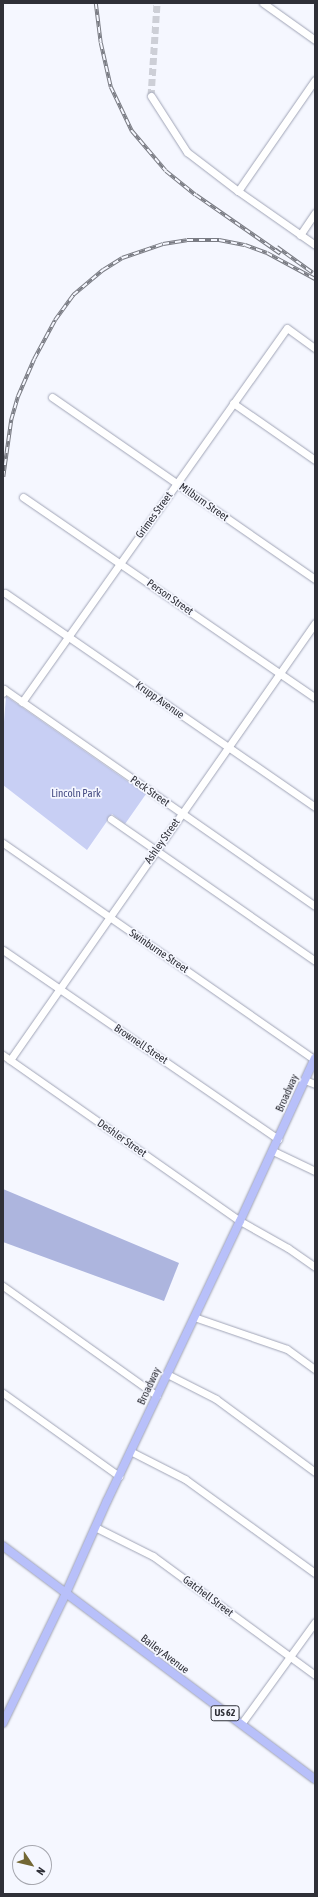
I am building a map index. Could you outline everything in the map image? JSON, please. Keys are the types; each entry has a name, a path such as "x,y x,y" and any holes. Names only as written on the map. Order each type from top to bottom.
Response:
{"main road":[{"name":"Broadway","path":"3,1723 66,1593 95,1527 273,1151 315,1058"},
{"name":"Bailey Avenue","path":"3,1546 315,1779"}],"street":[{"path":"263,3 315,40"},
{"path":"238,191 315,80"},
{"path":"151,96 187,152 238,191 315,245"},
{"path":"300,234 315,213"},
{"name":"Grimes Street","path":"22,702 68,635 287,328 315,348"},
{"name":"Milburn Street","path":"52,397 315,579"},
{"path":"233,403 315,460"},
{"name":"Person Street","path":"24,497 315,698"},
{"name":"Krupp Avenue","path":"5,593 68,635 315,807"},
{"name":"Ashley Street","path":"10,1060 108,917 315,623"},
{"name":"Peck Street","path":"3,691 22,702 315,906"},
{"path":"111,819 315,961"},
{"name":"Swinburne Street","path":"3,843 108,917 315,1058"},
{"name":"Brownell Street","path":"3,950 278,1139"},
{"name":"Deshler Street","path":"3,1055 240,1221 288,1248 315,1267"},
{"path":"305,1080 315,1084"},
{"path":"273,1151 315,1171"},
{"path":"3,1286 157,1396"},
{"path":"194,1317 287,1349 315,1369"},
{"path":"167,1374 216,1399 315,1472"},
{"path":"3,1392 119,1476"},
{"path":"130,1452 185,1479 315,1573"},
{"name":"Gatchell Street","path":"95,1527 153,1556 315,1675"},
{"path":"241,1724 315,1622"}],"green space":[{"name":"Lincoln Park","path":"6,696 146,794 125,824 112,814 87,850 3,785 3,735"}],"shaded area":[{"path":"3,1189 179,1263 164,1301 3,1242"}],"tunnel":[{"path":"151,96 157,3"}],"railway":[{"path":"96,3 101,43 111,87 132,131 166,171 196,195 281,254"},
{"path":"3,477 11,420 18,396 34,359 55,320 73,295 103,270 122,258 163,244 187,240 219,240 245,245 267,253 315,279"},
{"path":"277,247 313,273"}]}
